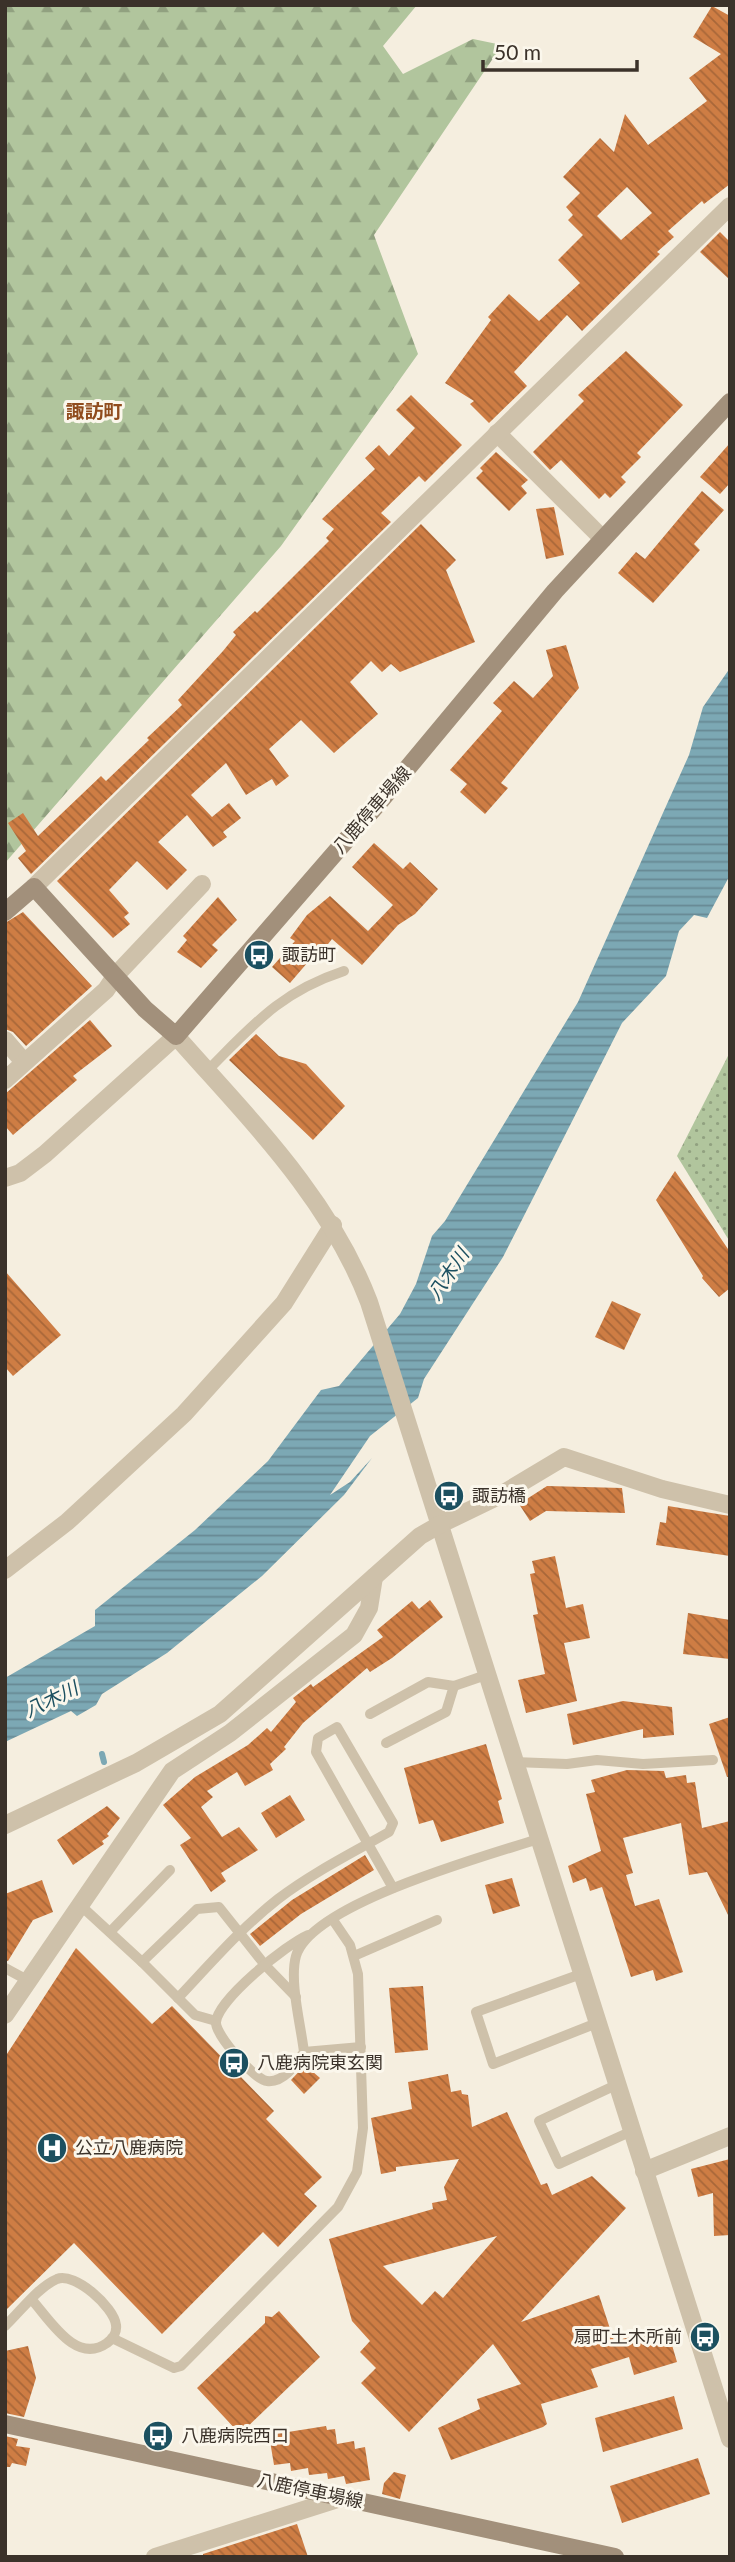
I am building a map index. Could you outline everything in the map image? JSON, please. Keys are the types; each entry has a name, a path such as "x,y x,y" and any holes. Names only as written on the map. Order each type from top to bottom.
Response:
{"main road":[{"name":"八鹿停車場線","path":"176,1035 603,539 730,402"},
{"path":"5,912 34,887 145,1009 176,1035"},
{"name":"八鹿停車場線","path":"5,2424 615,2557"}],"street":[{"path":"34,887 730,206"},
{"path":"497,432 603,539"},
{"path":"5,1080 106,990 116,975 202,884"},
{"path":"5,1178 20,1173 45,1154 176,1035 296,1172 337,1231 369,1302 441,1524 485,1675 730,2439"},
{"path":"5,1040 24,1062"},
{"path":"5,1570 67,1522 184,1414 284,1303 337,1231"},
{"path":"5,1825 136,1763 220,1714 420,1536 499,1496 564,1457 662,1489 730,1505"},
{"path":"5,2015 172,1772 230,1733 354,1635 369,1608 374,1577"},
{"path":"644,2171 730,2136"},
{"path":"155,2557 341,2498"}],"lane":[{"path":"208,1071 271,1007 319,979 344,971"},
{"path":"370,1714 428,1682 454,1686 485,1675"},
{"path":"386,1743 446,1712 454,1686"},
{"path":"178,1998 240,1933 277,1900 367,1844 390,1832 393,1823 337,1727 318,1738 316,1752 367,1844 393,1888"},
{"path":"514,1762 567,1764 597,1760 643,1764 713,1760"},
{"path":"308,1935 296,1956 296,1997 304,2052 294,2067 280,2078 267,2081 254,2076 217,2033 215,2021 226,2004 265,1965 292,1942 393,1888 538,1839"},
{"path":"110,1932 170,1870"},
{"path":"79,1904 195,2015 215,2021"},
{"path":"142,1962 197,1909 219,1907 265,1965 296,1997"},
{"path":"112,2338 174,2368 181,2366 338,2207 357,2172 362,2153 358,1974 351,1945 333,1920"},
{"path":"354,1956 437,1920"},
{"path":"5,1968 29,1981"},
{"path":"582,1974 476,2012 477,2020 493,2064 597,2023"},
{"path":"304,2052 361,2047"},
{"path":"617,2084 539,2121 559,2164 632,2131"},
{"path":"5,2326 32,2301 59,2278 82,2283 111,2313 116,2324 112,2338 97,2348 85,2350 73,2345 32,2301"}],"green space":[{"path":"5,5 417,5 383,46 403,74 473,39 502,45 374,235 418,354 281,546 5,863"},
{"path":"730,1052 730,1242 677,1156"}],"water":[{"name":"八木川","path":"730,668 730,875 707,918 694,915 679,931 666,976 622,1023 503,1257 424,1379 418,1398 370,1436 330,1495 350,1482 372,1458 344,1495 262,1576 167,1653 102,1694 96,1705 77,1716 71,1711 5,1742 5,1678 95,1626 95,1610 195,1530 268,1461 321,1390 339,1386 400,1314 416,1284 432,1236 445,1221 578,1002 689,755 703,707"}],"building":[{"path":"712,6 730,16 730,184 704,204 702,201 668,231 674,237 657,252 660,254 582,331 567,315 514,372 527,386 489,423 470,404 474,401 445,383 491,320 488,317 509,294 539,321 580,283 558,260 583,235 568,220 573,215 566,207 580,193 563,177 600,138 614,152 625,114 648,145 707,101 689,78 721,54 693,37","holes":["627,187 652,213 621,240 597,216"]},
{"path":"720,232 730,242 730,280 700,252"},
{"path":"626,351 683,405 637,453 641,457 621,477 626,482 610,498 605,493 599,499 561,460 550,470 533,452 584,401 578,395"},
{"path":"411,395 462,445 425,482 419,476 381,513 391,522 31,874 18,858 26,851 8,823 23,813 38,836 101,776 106,781 182,705 178,700 236,635 233,632 255,611 257,613 329,541 326,538 334,529 322,519 375,469 365,458 379,445 389,456 415,428 396,410"},
{"path":"730,443 730,483 720,494 700,477"},
{"path":"496,452 528,480 521,486 527,493 509,511 476,478 483,471 480,468"},
{"path":"702,491 724,510 694,544 700,550 653,603 618,573 636,552 645,559"},
{"path":"554,507 564,555 546,559 536,509"},
{"path":"421,524 456,560 446,570 475,642 400,672 391,664 382,672 371,661 350,682 378,714 334,753 301,720 269,749 289,776 276,786 272,779 246,795 226,763 191,795 212,817 229,803 241,818 223,832 227,837 213,847 187,815 158,842 187,870 167,890 137,861 109,890 129,913 124,917 130,924 113,938 57,881"},
{"path":"566,645 579,688 501,783 508,788 485,814 460,792 467,784 450,770 502,711 493,703 514,681 533,698 553,676 546,650"},
{"path":"374,843 403,869 410,862 438,889 415,914 398,925 362,965 332,939 317,958 314,955 290,983 272,967 295,941 290,938 307,915 330,896 368,931 393,905 352,867"},
{"path":"218,897 237,920 212,945 218,950 201,968 177,952 187,940 183,936"},
{"path":"23,912 92,986 26,1046 13,1032 5,1029 5,923"},
{"path":"90,1020 112,1046 73,1076 77,1080 13,1135 5,1126 5,1094"},
{"path":"256,1034 279,1056 306,1064 345,1106 313,1140 229,1060"},
{"path":"675,1171 730,1252 730,1288 719,1297 702,1278 656,1200"},
{"path":"5,1271 61,1335 13,1376 5,1367"},
{"path":"612,1301 641,1314 624,1350 595,1337"},
{"path":"547,1486 622,1488 625,1513 546,1511 530,1521 519,1504"},
{"path":"668,1506 730,1516 730,1556 656,1545 660,1522 666,1523"},
{"path":"555,1556 566,1608 583,1604 590,1638 564,1643 577,1701 526,1713 518,1680 545,1674 533,1615 538,1614 530,1574 535,1573 532,1561"},
{"path":"430,1600 443,1617 392,1658 370,1672 367,1668 303,1723 284,1747 286,1749 270,1764 273,1770 245,1786 237,1772 207,1791 213,1797 201,1807 222,1837 239,1827 258,1850 221,1873 226,1881 211,1892 180,1845 191,1838 163,1805 195,1777 248,1745 267,1728 271,1732 296,1702 293,1698 311,1684 313,1687 383,1637 377,1630 412,1601 419,1609"},
{"path":"688,1613 730,1620 730,1659 683,1654"},
{"path":"623,1701 672,1707 674,1735 643,1738 643,1729 573,1745 567,1714"},
{"path":"730,1717 730,1777 727,1777 709,1724"},
{"path":"486,1744 502,1799 498,1801 504,1823 441,1842 433,1820 419,1824 404,1768"},
{"path":"627,1770 664,1771 666,1778 686,1775 687,1783 695,1782 702,1828 730,1821 730,1919 707,1872 689,1875 681,1823 623,1838 633,1873 626,1875 635,1906 659,1899 683,1972 656,1981 653,1970 631,1977 602,1887 590,1891 586,1878 573,1883 568,1866 601,1851 586,1794 595,1792 591,1780"},
{"path":"290,1795 305,1820 276,1838 261,1813"},
{"path":"107,1806 120,1818 107,1834 109,1836 102,1841 104,1844 73,1865 57,1840"},
{"path":"365,1855 374,1870 301,1914 260,1946 250,1934 292,1900"},
{"path":"512,1878 520,1906 493,1914 485,1885"},
{"path":"42,1880 53,1912 33,1920 8,1961 5,1960 5,1894"},
{"path":"76,1948 152,2024 172,2006 274,2111 266,2119 322,2177 304,2194 317,2206 278,2247 263,2232 162,2334 74,2243 5,2311 5,2057"},
{"path":"423,1986 428,2050 395,2053 389,1988"},
{"path":"305,2065 320,2078 304,2094 291,2080"},
{"path":"448,2074 451,2092 461,2090 462,2094 468,2095 472,2127 507,2112 541,2185 547,2183 552,2195 592,2176 626,2208 521,2322 599,2295 614,2341 667,2328 677,2362 634,2375 629,2357 591,2369 598,2387 541,2404 547,2424 543,2427 451,2460 438,2428 480,2409 477,2399 521,2384 493,2344 409,2432 361,2383 376,2368 360,2352 370,2341 352,2321 329,2239 433,2209 432,2203 447,2200 444,2187 459,2159 396,2167 396,2171 381,2174 371,2118 412,2109 408,2082","holes":["497,2236 443,2298 435,2291 422,2305 383,2266"]},
{"path":"730,2159 730,2235 714,2236 713,2193 698,2197 691,2169"},
{"path":"279,2311 320,2357 240,2434 197,2388 265,2323 265,2316 272,2317"},
{"path":"28,2346 36,2378 24,2417 5,2413 5,2351"},
{"path":"674,2396 683,2429 603,2452 595,2418"},
{"path":"326,2426 327,2430 335,2429 337,2444 354,2441 355,2449 365,2447 370,2480 346,2484 344,2476 328,2479 327,2473 309,2475 308,2468 291,2471 290,2463 274,2465 269,2435"},
{"path":"5,2436 18,2439 16,2446 30,2448 26,2466 12,2463 10,2467 5,2467"},
{"path":"698,2458 710,2494 622,2523 610,2486"},
{"path":"394,2472 406,2475 400,2499 382,2494 384,2483"},
{"path":"297,2524 308,2557 203,2557 203,2554"}],"waterway":[{"path":"102,1754 104,1762"}],"place":[{"name":"諏訪町","path":"259,955"},
{"name":"諏訪橋","path":"449,1496"},
{"name":"八鹿病院東玄関","path":"234,2063"},
{"name":"公立八鹿病院","path":"52,2148"},
{"name":"扇町土木所前","path":"705,2337"},
{"name":"八鹿病院西口","path":"158,2436"}],"district":[{"name":"諏訪町","path":"94,411"}]}
